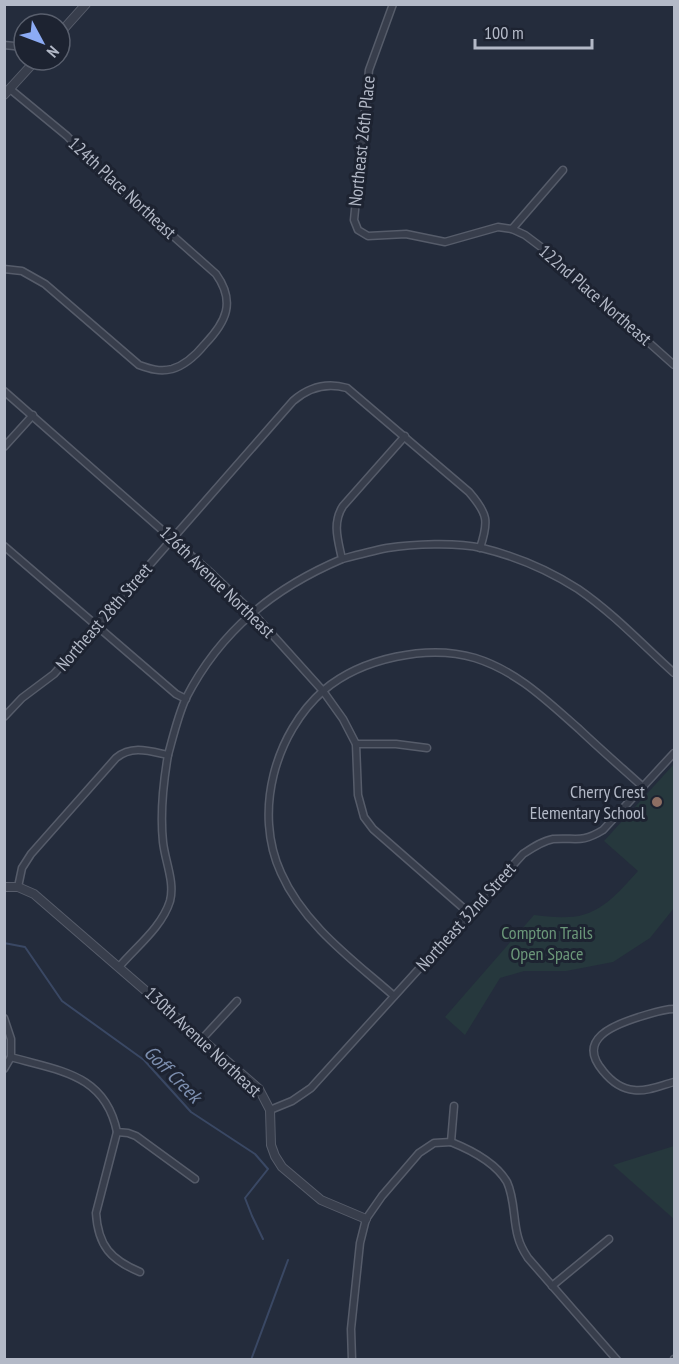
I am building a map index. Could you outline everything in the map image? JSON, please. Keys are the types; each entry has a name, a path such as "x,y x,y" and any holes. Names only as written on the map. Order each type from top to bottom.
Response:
{"street":[{"path":"72,20 86,4"},
{"name":"Northeast 26th Place","path":"393,4 369,70 355,225 362,234 368,236 406,234 445,242 498,227 512,229"},
{"path":"7,92 25,72"},
{"name":"124th Place Northeast","path":"4,268 22,271 33,276 140,365 152,369 172,369 195,356 216,333 226,314 226,295 221,280 216,274 102,173 67,136 7,92"},
{"path":"512,229 564,170"},
{"name":"122nd Place Northeast","path":"512,229 525,235 544,250 675,366"},
{"name":"Northeast 28th Street","path":"4,717 22,698 54,674 293,401 303,393 324,385 336,384 347,388 405,436"},
{"name":"126th Avenue Northeast","path":"4,391 173,539 252,612 323,691 343,719 356,744"},
{"path":"4,447 33,415"},
{"path":"342,559 337,536 337,515 405,436 478,502 487,528 480,548"},
{"path":"120,966 161,919 170,900 172,889 163,844 161,816 163,783 168,755 186,699 212,657 252,612 298,579 342,559 387,548 431,545 480,548 525,562 579,590 675,673"},
{"path":"4,546 176,694 186,699"},
{"path":"394,996 312,921 297,903 280,872 272,840 268,813 276,763 298,720 323,691 360,669 389,658 425,653 457,654 475,658 503,669 528,685 643,787"},
{"path":"427,748 396,744 356,744 357,795 364,817 374,829 469,913"},
{"path":"4,887 18,887 22,868 31,854 116,758 136,749 168,755"},
{"name":"Northeast 32nd Street","path":"270,1110 292,1101 311,1088 528,850 553,839 579,841 603,830 675,753"},
{"name":"130th Avenue Northeast","path":"18,887 34,894 120,966 259,1089 270,1110 271,1145 282,1167 321,1200 366,1219"},
{"path":"202,1039 237,1001"},
{"path":"675,1009 655,1012 614,1025 602,1033 596,1041 595,1049 598,1065 615,1083 626,1089 636,1091 675,1082"},
{"path":"4,1018 11,1039 10,1057 4,1070"},
{"path":"10,1057 78,1077 91,1085 109,1107 117,1132 96,1213 97,1227 101,1240 109,1252 123,1265 141,1272"},
{"path":"451,1142 454,1106"},
{"path":"117,1132 136,1136 195,1179"},
{"path":"352,1359 352,1318 360,1243 366,1219 382,1196 419,1153 434,1143 451,1142 480,1157 502,1175 508,1184 512,1198 518,1239 528,1258 617,1359"},
{"path":"552,1286 609,1239"}],"green space":[{"name":"Compton Trails Open Space","path":"674,764 674,908 650,938 613,962 566,971 524,971 500,978 465,1035 445,1017 534,915 564,917 589,913 608,902 638,871 604,841"},
{"path":"674,1146 674,1219 613,1165"}],"waterway":[{"name":"Goff Creek","path":"4,943 25,947 62,1001 144,1060 191,1112 255,1154 268,1169 245,1198 263,1239"},
{"name":"Goff Creek","path":"251,1360 288,1260"}],"place":[{"name":"Cherry Crest Elementary School","path":"657,802"}]}
